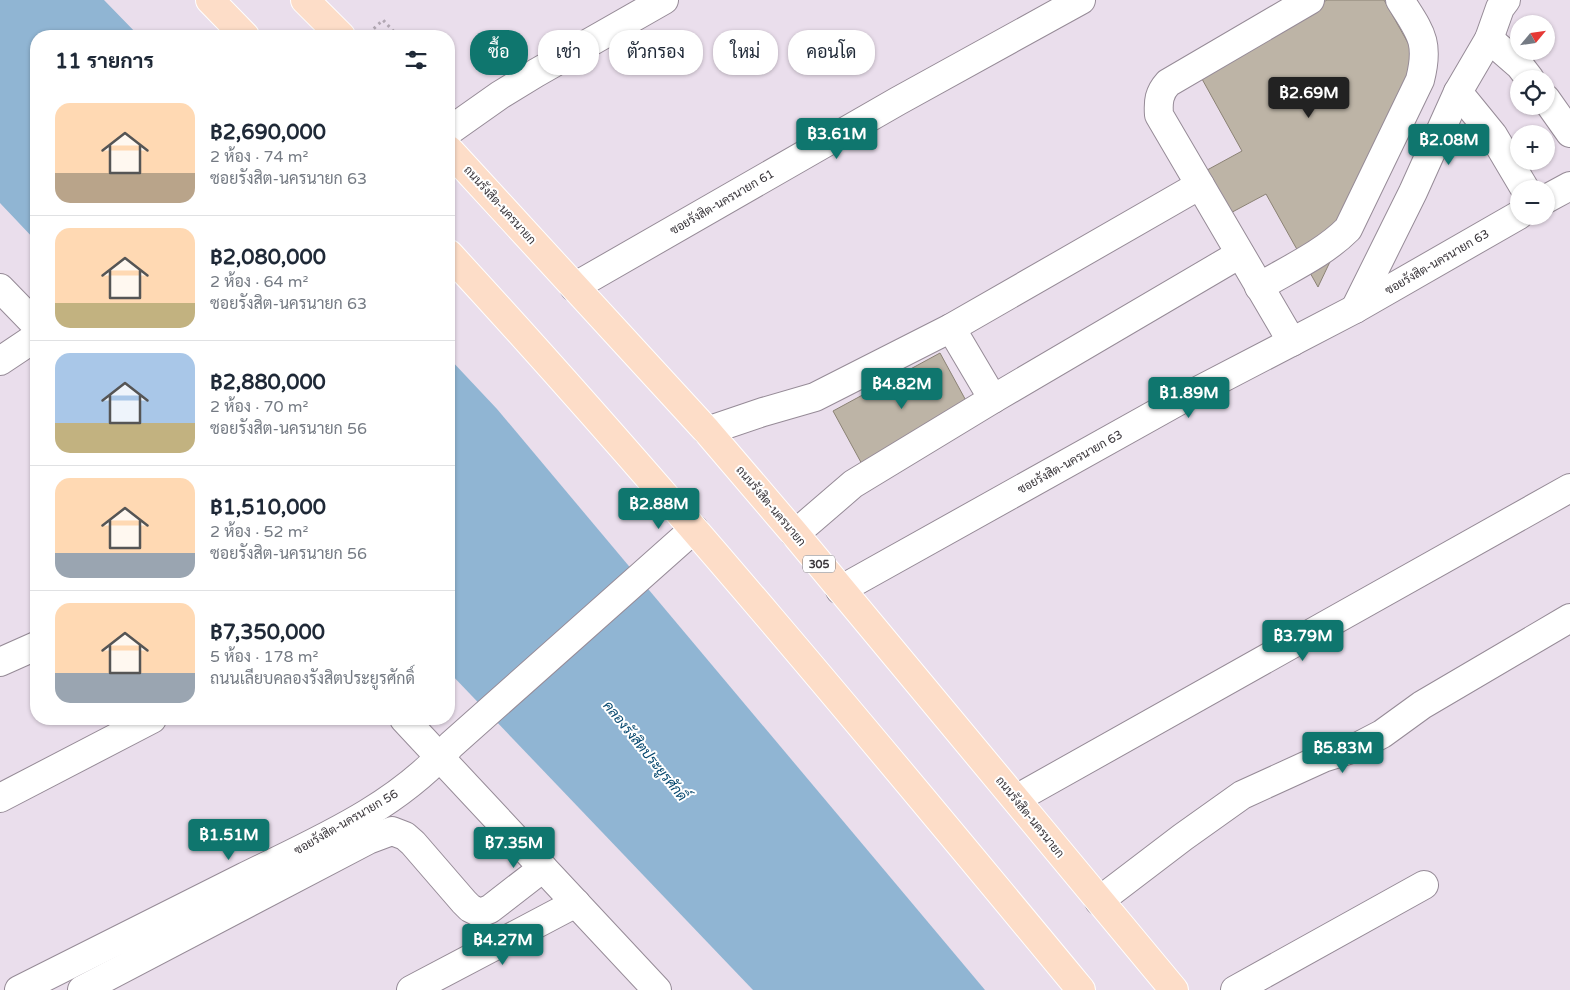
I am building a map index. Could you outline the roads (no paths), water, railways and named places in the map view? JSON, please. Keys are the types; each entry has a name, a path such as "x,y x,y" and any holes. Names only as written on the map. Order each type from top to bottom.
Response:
{"main road":[{"path":"210,0 238,30"},
{"path":"305,0 335,30"},
{"name":"ถนนรังสิต-นครนายก","path":"455,157 707,431 1174,990"},
{"path":"455,261 544,358 694,529 1081,990"}],"street":[{"name":"ซอยรังสิต-นครนายก 61","path":"574,287 898,101 1080,0"},
{"path":"1292,342 1159,115 1158,101 1160,91 1168,83 1310,0"},
{"path":"1259,287 1318,253 1337,240 1348,229 1420,80 1423,69 1422,35 1400,0"},
{"name":"ซอยรังสิต-นครนายก 63","path":"1355,309 1413,192 1458,92 1489,39 1500,8 1506,0"},
{"path":"455,127 500,95 657,2"},
{"path":"1489,39 1523,70"},
{"path":"1458,92 1494,135 1520,180"},
{"path":"1555,112 1570,133"},
{"path":"707,431 815,397 951,328 1200,186"},
{"path":"1555,194 1570,186"},
{"name":"ซอยรังสิต-นครนายก 63","path":"840,590 1184,398 1355,309 1510,220"},
{"path":"795,534 852,484 1240,254"},
{"path":"0,288 30,319"},
{"path":"951,328 993,399"},
{"path":"0,361 30,341"},
{"path":"1016,799 1570,488"},
{"name":"ซอยรังสิต-นครนายก 56","path":"19,990 327,835 384,803 412,783 652,564 694,529"},
{"path":"1099,901 1183,836 1242,795 1323,758 1355,748 1382,734 1422,704 1570,618"},
{"path":"0,662 30,649"},
{"path":"0,798 140,725"},
{"path":"412,725 445,751 543,868 657,990"},
{"path":"82,990 368,840 392,831 405,836 413,843 464,902 470,908 480,913 490,909 543,868"},
{"path":"1235,990 1424,885"},
{"path":"410,990 576,903"}],"water":[{"path":"0,0 104,0 133,30 30,30 30,235 0,203"},
{"name":"คลองรังสิตประยูรศักดิ์","path":"455,364 497,409 985,990 753,990 455,678"}]}
